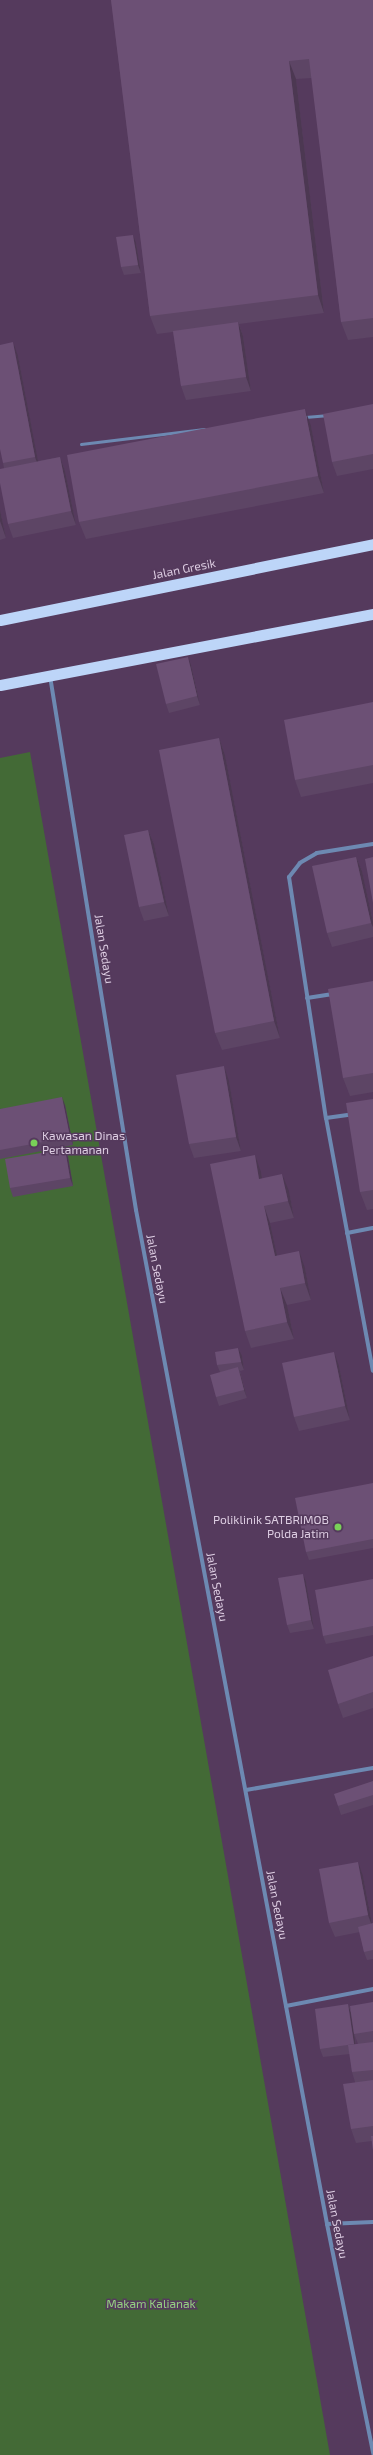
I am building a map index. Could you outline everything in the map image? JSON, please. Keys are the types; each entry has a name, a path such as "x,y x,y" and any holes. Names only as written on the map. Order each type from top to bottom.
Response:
{"highway":[{"name":"Jalan Gresik","path":"0,620 373,544"},
{"path":"0,685 50,674 373,614"}],"street":[{"name":"Jalan Sedayu","path":"50,674 136,1210 327,2224 373,2453"},
{"path":"373,844 317,853 300,863 289,877 326,1118 347,1233 371,1350 373,1371"},
{"path":"307,998 336,993"},
{"path":"326,1118 357,1113"},
{"path":"347,1233 373,1228"},
{"path":"246,1790 373,1768"},
{"path":"286,2006 373,1989"},
{"path":"327,2224 373,2222"}],"lane":[{"path":"302,418 334,414"},
{"path":"80,444 207,429"}],"green space":[{"name":"Makam Kalianak","path":"30,752 330,2455 0,2455 0,758"}],"building":[{"path":"111,0 373,0 373,318 341,322 309,59 289,61 318,295 150,316"},
{"path":"133,235 138,265 121,267 116,237"},
{"path":"238,322 246,377 181,386 173,331"},
{"path":"13,342 35,457 3,463 0,449 0,345"},
{"path":"373,404 373,454 332,462 323,414"},
{"path":"305,409 318,476 79,522 67,455"},
{"path":"60,457 71,511 8,524 0,483 0,469"},
{"path":"188,657 197,696 166,704 156,664"},
{"path":"373,702 373,765 295,780 284,720"},
{"path":"219,738 274,1021 215,1033 159,750"},
{"path":"148,830 164,902 139,907 124,835"},
{"path":"356,857 371,923 327,933 312,866"},
{"path":"373,857 373,903 365,859"},
{"path":"373,981 373,1073 343,1078 328,989"},
{"path":"224,1066 236,1137 189,1144 176,1075"},
{"path":"62,1097 70,1137 0,1150 0,1109"},
{"path":"373,1099 373,1190 360,1192 346,1103"},
{"path":"65,1149 70,1178 10,1188 5,1159"},
{"path":"255,1155 259,1179 282,1174 288,1201 264,1206 275,1256 299,1251 305,1283 280,1288 287,1322 245,1331 210,1164"},
{"path":"238,1348 241,1362 217,1365 215,1352"},
{"path":"334,1352 345,1406 294,1417 282,1363"},
{"path":"238,1367 244,1390 216,1397 210,1375"},
{"name":"Poliklinik SATBRIMOB Polda Jatim","path":"373,1483 373,1539 306,1552 295,1498"},
{"path":"303,1574 311,1620 287,1625 278,1578"},
{"path":"373,1579 373,1626 323,1636 315,1590"},
{"path":"373,1656 373,1692 338,1704 328,1670"},
{"path":"373,1781 373,1795 338,1806 334,1794"},
{"path":"358,1862 368,1915 329,1923 319,1869"},
{"path":"373,1923 373,1950 364,1952 358,1927"},
{"path":"373,2002 373,2031 354,2034 350,2006"},
{"path":"348,2004 354,2044 320,2049 315,2009"},
{"path":"373,2042 373,2070 352,2072 348,2045"},
{"path":"373,2080 373,2126 351,2129 343,2084"},
{"path":"371,2136 373,2136 373,2150"}],"place":[{"name":"Kawasan Dinas Pertamanan","path":"34,1143"},
{"name":"Poliklinik SATBRIMOB Polda Jatim","path":"338,1527"}]}
